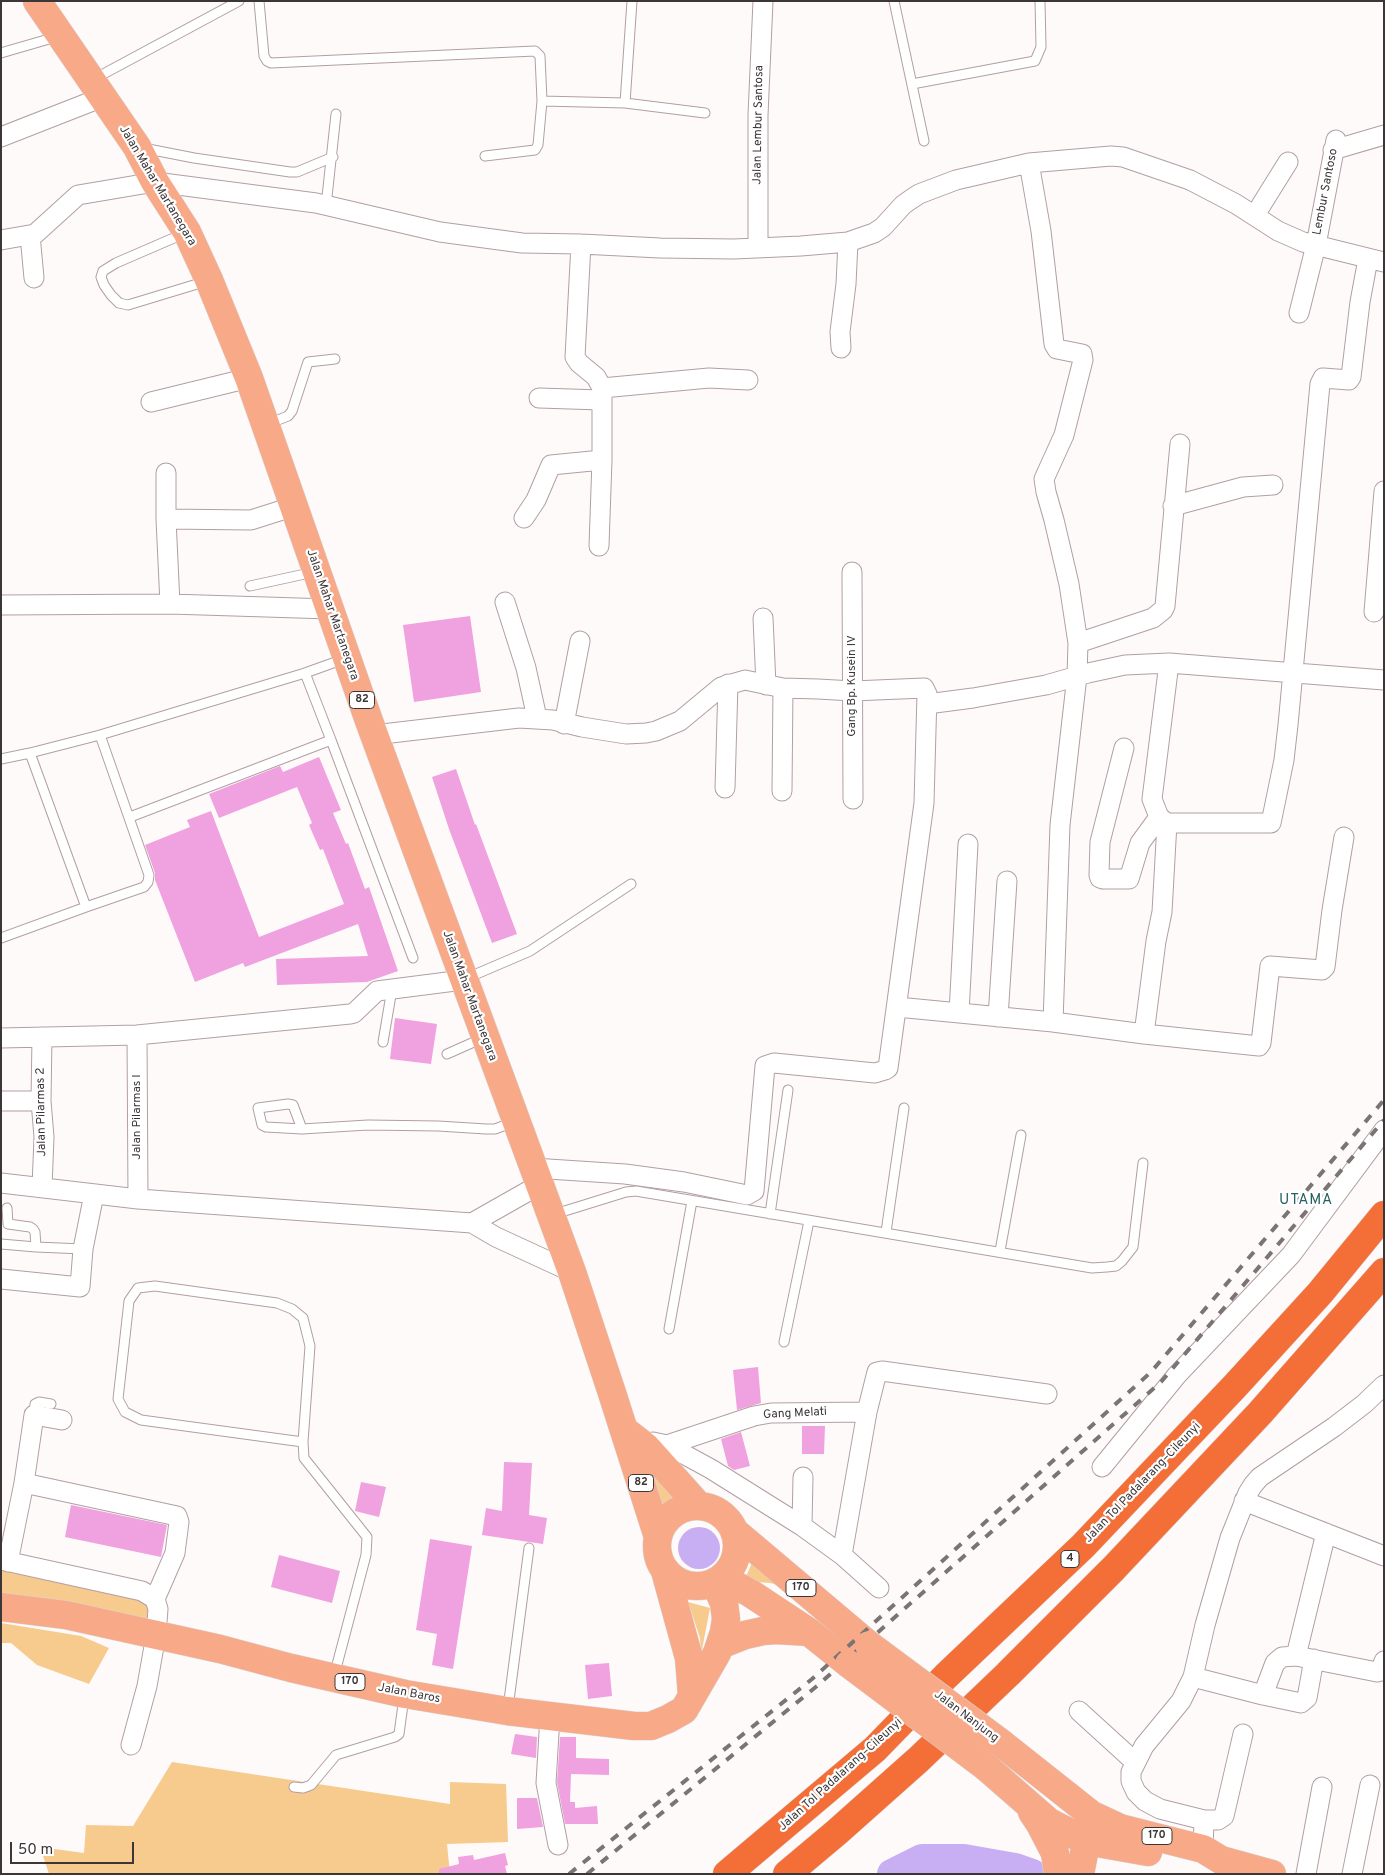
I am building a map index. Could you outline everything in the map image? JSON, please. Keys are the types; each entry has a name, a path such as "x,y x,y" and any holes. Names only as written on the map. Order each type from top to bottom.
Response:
{"highway":[{"name":"Jalan Tol Padalarang–Cileunyi","path":"727,1874 875,1749 946,1676 1083,1546 1235,1386 1320,1293 1384,1215"},
{"path":"787,1874 919,1758 1008,1674 1113,1569 1260,1413 1384,1272"}],"main road":[{"name":"Jalan Mahar Martanegara","path":"38,1 137,147 155,182 187,232 249,378 346,658 572,1272 658,1537"},
{"name":"82","path":"624,1430 656,1446 699,1506"},
{"path":"692,1696 689,1658 657,1549 658,1537 663,1524 672,1514 685,1508 699,1506"},
{"name":"170","path":"699,1506 710,1508 720,1513 734,1531"},
{"path":"715,1583 732,1566 736,1549 734,1531"},
{"name":"Jalan Nanjung","path":"734,1531 869,1645 1001,1743 1089,1828"},
{"name":"170","path":"665,1571 673,1578 692,1586 715,1583"},
{"name":"Jalan Baros","path":"1,1607 66,1615 404,1694 507,1711 615,1725 651,1726 684,1710 720,1645 726,1619 724,1603 715,1583"},
{"name":"Jalan Nanjung","path":"715,1583 739,1588 750,1593 808,1632 986,1767 1050,1822 1089,1828 1120,1828 1212,1854 1272,1874"},
{"path":"720,1645 745,1635 763,1631 808,1632"},
{"path":"1024,1800 1048,1838 1055,1853 1069,1871 1089,1828"}],"street":[{"name":"Jalan Lembur Santosa","path":"758,248 758,114 762,1"},
{"path":"1,137 97,89"},
{"name":"Lembur Santoso","path":"1299,312 1316,245 1335,145 1384,135"},
{"path":"1,240 30,235 41,230 78,196 155,182 326,206 440,232 522,243 660,248 758,248 848,242 874,233 883,227 903,205 918,194 956,180 1029,163 1112,156 1123,157 1190,180 1255,215 1278,232 1303,242 1376,261 1360,302 1352,377 1349,380 1326,378 1321,380 1320,384 1284,760 1273,822 1269,824 1163,820 1138,847 1129,879 1100,878 1098,875 1100,842 1124,748"},
{"path":"1255,215 1288,162"},
{"path":"1029,163 1041,231 1054,344 1057,349 1082,354 1083,357 1064,436 1045,475 1044,484 1069,584 1078,643 1060,825 1053,1022"},
{"path":"30,235 34,278"},
{"path":"840,348 848,242"},
{"path":"581,244 576,357 579,363 596,378 601,394 602,460 599,546"},
{"path":"151,402 249,378"},
{"path":"539,398 601,394 709,378 748,380"},
{"path":"1078,643 1153,618 1165,606 1180,444"},
{"path":"524,518 544,484 551,465 602,460"},
{"path":"166,474 170,604"},
{"path":"1173,506 1243,487 1273,485"},
{"path":"1374,612 1384,491"},
{"path":"166,519 251,520 294,506"},
{"name":"Gang Bp. Kusein IV","path":"852,572 853,799"},
{"path":"505,602 526,668 537,718"},
{"path":"1,605 170,604 330,609"},
{"path":"762,618 774,686 782,791"},
{"path":"564,724 580,640"},
{"path":"1144,1034 1156,941 1162,912 1163,820 1152,799 1169,663"},
{"path":"927,704 1046,685 1125,665 1169,663 1384,680"},
{"path":"374,735 519,718 537,718 626,734 656,731 680,720 721,687 745,680 774,686 853,690 924,688 927,694 924,803 889,1065 885,1070 875,1073 774,1063 765,1066 754,1191 751,1194 742,1195 684,1182 635,1176 536,1176 472,1223"},
{"path":"725,788 728,684"},
{"path":"897,1007 1053,1022 1258,1046 1260,1045 1270,966 1322,970 1325,967 1344,837"},
{"path":"959,1013 963,957 963,907 968,844"},
{"path":"998,1017 1007,882"},
{"path":"1,1038 137,1035 350,1014 354,1013 377,990 463,980"},
{"name":"Jalan Pilarmas I","path":"137,1035 138,1199"},
{"name":"Jalan Pilarmas 2","path":"42,1037 41,1101 44,1137 42,1187"},
{"path":"1,1101 41,1101"},
{"path":"1102,1467 1177,1375 1291,1254 1384,1130"},
{"path":"1,1183 138,1199 472,1223 496,1237 572,1272"},
{"path":"1,1279 80,1287 83,1249 94,1194"},
{"path":"842,1555 875,1376 882,1371 1046,1394"},
{"path":"1243,1734 1224,1816 1218,1820 1204,1820 1160,1809 1146,1801 1136,1792 1131,1781 1131,1772 1135,1762 1144,1746 1181,1701 1193,1677 1205,1625 1230,1538 1244,1501 1253,1485 1260,1477 1334,1427 1364,1404 1384,1385"},
{"name":"Gang Melati","path":"656,1446 754,1416 771,1413 867,1412"},
{"path":"62,1420 34,1415 24,1483 5,1561 142,1591 155,1599"},
{"path":"656,1446 711,1469 802,1526 842,1555 879,1588"},
{"path":"802,1526 803,1477"},
{"path":"24,1483 177,1516 179,1522 175,1553 155,1599 158,1610 156,1635 147,1686 131,1745"},
{"path":"1244,1501 1384,1556"},
{"path":"1193,1677 1263,1696 1303,1702 1307,1698 1305,1658 1326,1533"},
{"path":"1263,1696 1275,1662 1282,1657 1305,1658 1377,1672 1381,1671 1384,1661"},
{"path":"1079,1711 1135,1762"},
{"path":"550,1716 546,1782 558,1845"},
{"path":"1352,1874 1370,1785"},
{"path":"1306,1874 1322,1787"},
{"path":"1204,1820 1212,1854"}],"lane":[{"path":"97,89 105,72 240,1"},
{"path":"259,1 264,56 271,63 535,51 540,56 542,101 538,145 535,150 485,156"},
{"path":"625,103 632,1"},
{"path":"894,1 924,141"},
{"path":"912,84 1034,61 1041,47 1040,1"},
{"path":"1,53 61,36"},
{"path":"542,101 625,103 705,113"},
{"path":"326,206 333,157 336,114"},
{"path":"137,147 194,158 290,172 297,172 333,157"},
{"path":"187,232 116,263 103,271 101,277 104,285 119,303 128,305 209,280"},
{"path":"266,425 288,416 292,411 305,365 308,362 335,359"},
{"path":"250,586 317,571"},
{"path":"1,759 100,735 305,673 346,658"},
{"path":"305,673 412,958"},
{"path":"1,938 86,906 144,888 148,882 149,875 100,735"},
{"path":"130,817 331,740"},
{"path":"30,753 86,906"},
{"path":"463,980 530,951 631,884"},
{"path":"383,1042 392,988"},
{"path":"447,1054 484,1037"},
{"path":"770,1214 788,1090"},
{"path":"302,1129 292,1105 258,1108 263,1126 302,1129 368,1125 486,1129 516,1121"},
{"path":"886,1232 904,1108"},
{"path":"1000,1251 1021,1135"},
{"path":"551,1216 626,1192 636,1191 810,1222 886,1232 1092,1268 1116,1266 1128,1256 1133,1248 1143,1163"},
{"path":"669,1329 692,1201"},
{"path":"7,1208 8,1224 33,1229 36,1247"},
{"path":"784,1342 810,1222"},
{"path":"1,1244 83,1249"},
{"path":"303,1442 141,1420 125,1412 118,1399 129,1301 138,1288 155,1286 277,1303 292,1309 302,1318 310,1346 303,1442 304,1458 368,1537 366,1556 333,1678"},
{"path":"34,1415 35,1404 39,1402 51,1404"},
{"path":"507,1711 529,1548"},
{"path":"294,1787 303,1788 311,1785 336,1755 395,1737 399,1734 404,1694"}],"shaded area":[{"path":"645,1467 675,1494 662,1507"},
{"path":"699,1527 714,1533 720,1548 714,1563 699,1569 684,1563 678,1548 684,1533"},
{"path":"751,1556 795,1589 770,1583 744,1581 751,1565"},
{"path":"1,1568 139,1599 149,1607 149,1623 1,1599"},
{"path":"688,1602 710,1608 701,1655 700,1638"},
{"path":"1,1623 81,1636 109,1648 89,1684 37,1665 11,1643 1,1643"},
{"path":"172,1762 450,1804 450,1782 506,1784 508,1842 447,1844 450,1874 49,1874 40,1847 84,1853 86,1825 133,1826"}],"building":[{"path":"470,616 481,692 414,702 403,625"},
{"path":"319,757 341,810 333,813 346,844 348,843 365,889 369,887 398,971 367,982 277,985 276,959 368,956 358,924 245,967 243,963 195,982 155,880 155,873 145,845 190,827 187,820 211,811 259,937 344,904 323,849 320,850 309,825 312,823 297,787 219,818 209,794 280,766 283,772"},
{"path":"456,769 475,825 517,934 492,943 449,829 432,777"},
{"path":"395,1018 437,1024 431,1064 390,1059"},
{"path":"758,1367 761,1403 737,1410 733,1370"},
{"path":"802,1426 825,1426 824,1454 802,1454"},
{"path":"741,1432 750,1466 734,1470 728,1466 721,1439"},
{"path":"504,1462 532,1463 529,1515 547,1518 543,1544 482,1535 486,1508 502,1511"},
{"path":"361,1482 386,1487 379,1517 355,1511"},
{"path":"71,1505 167,1525 161,1557 65,1537"},
{"path":"430,1539 472,1546 453,1669 432,1665 437,1634 416,1630"},
{"path":"279,1555 340,1571 332,1603 271,1587"},
{"path":"609,1663 612,1696 588,1699 585,1665"},
{"path":"515,1734 537,1737 536,1758 511,1754"},
{"path":"560,1737 576,1737 576,1758 609,1759 609,1775 571,1774 570,1802 575,1802 575,1808 597,1806 598,1824 565,1824 557,1782"},
{"path":"517,1798 537,1798 543,1827 517,1829"},
{"path":"505,1853 508,1865 505,1866 507,1874 439,1874 439,1869 459,1864 458,1857 473,1855 474,1860"}],"waterway":[{"path":"892,1874 922,1859 964,1859 1015,1868 1032,1874"}],"railway":[{"path":"569,1874 812,1679 1151,1372 1384,1100"},
{"path":"587,1874 817,1686 1161,1382 1384,1120"}],"district":[{"name":"UTAMA","path":"1306,1201"}]}
